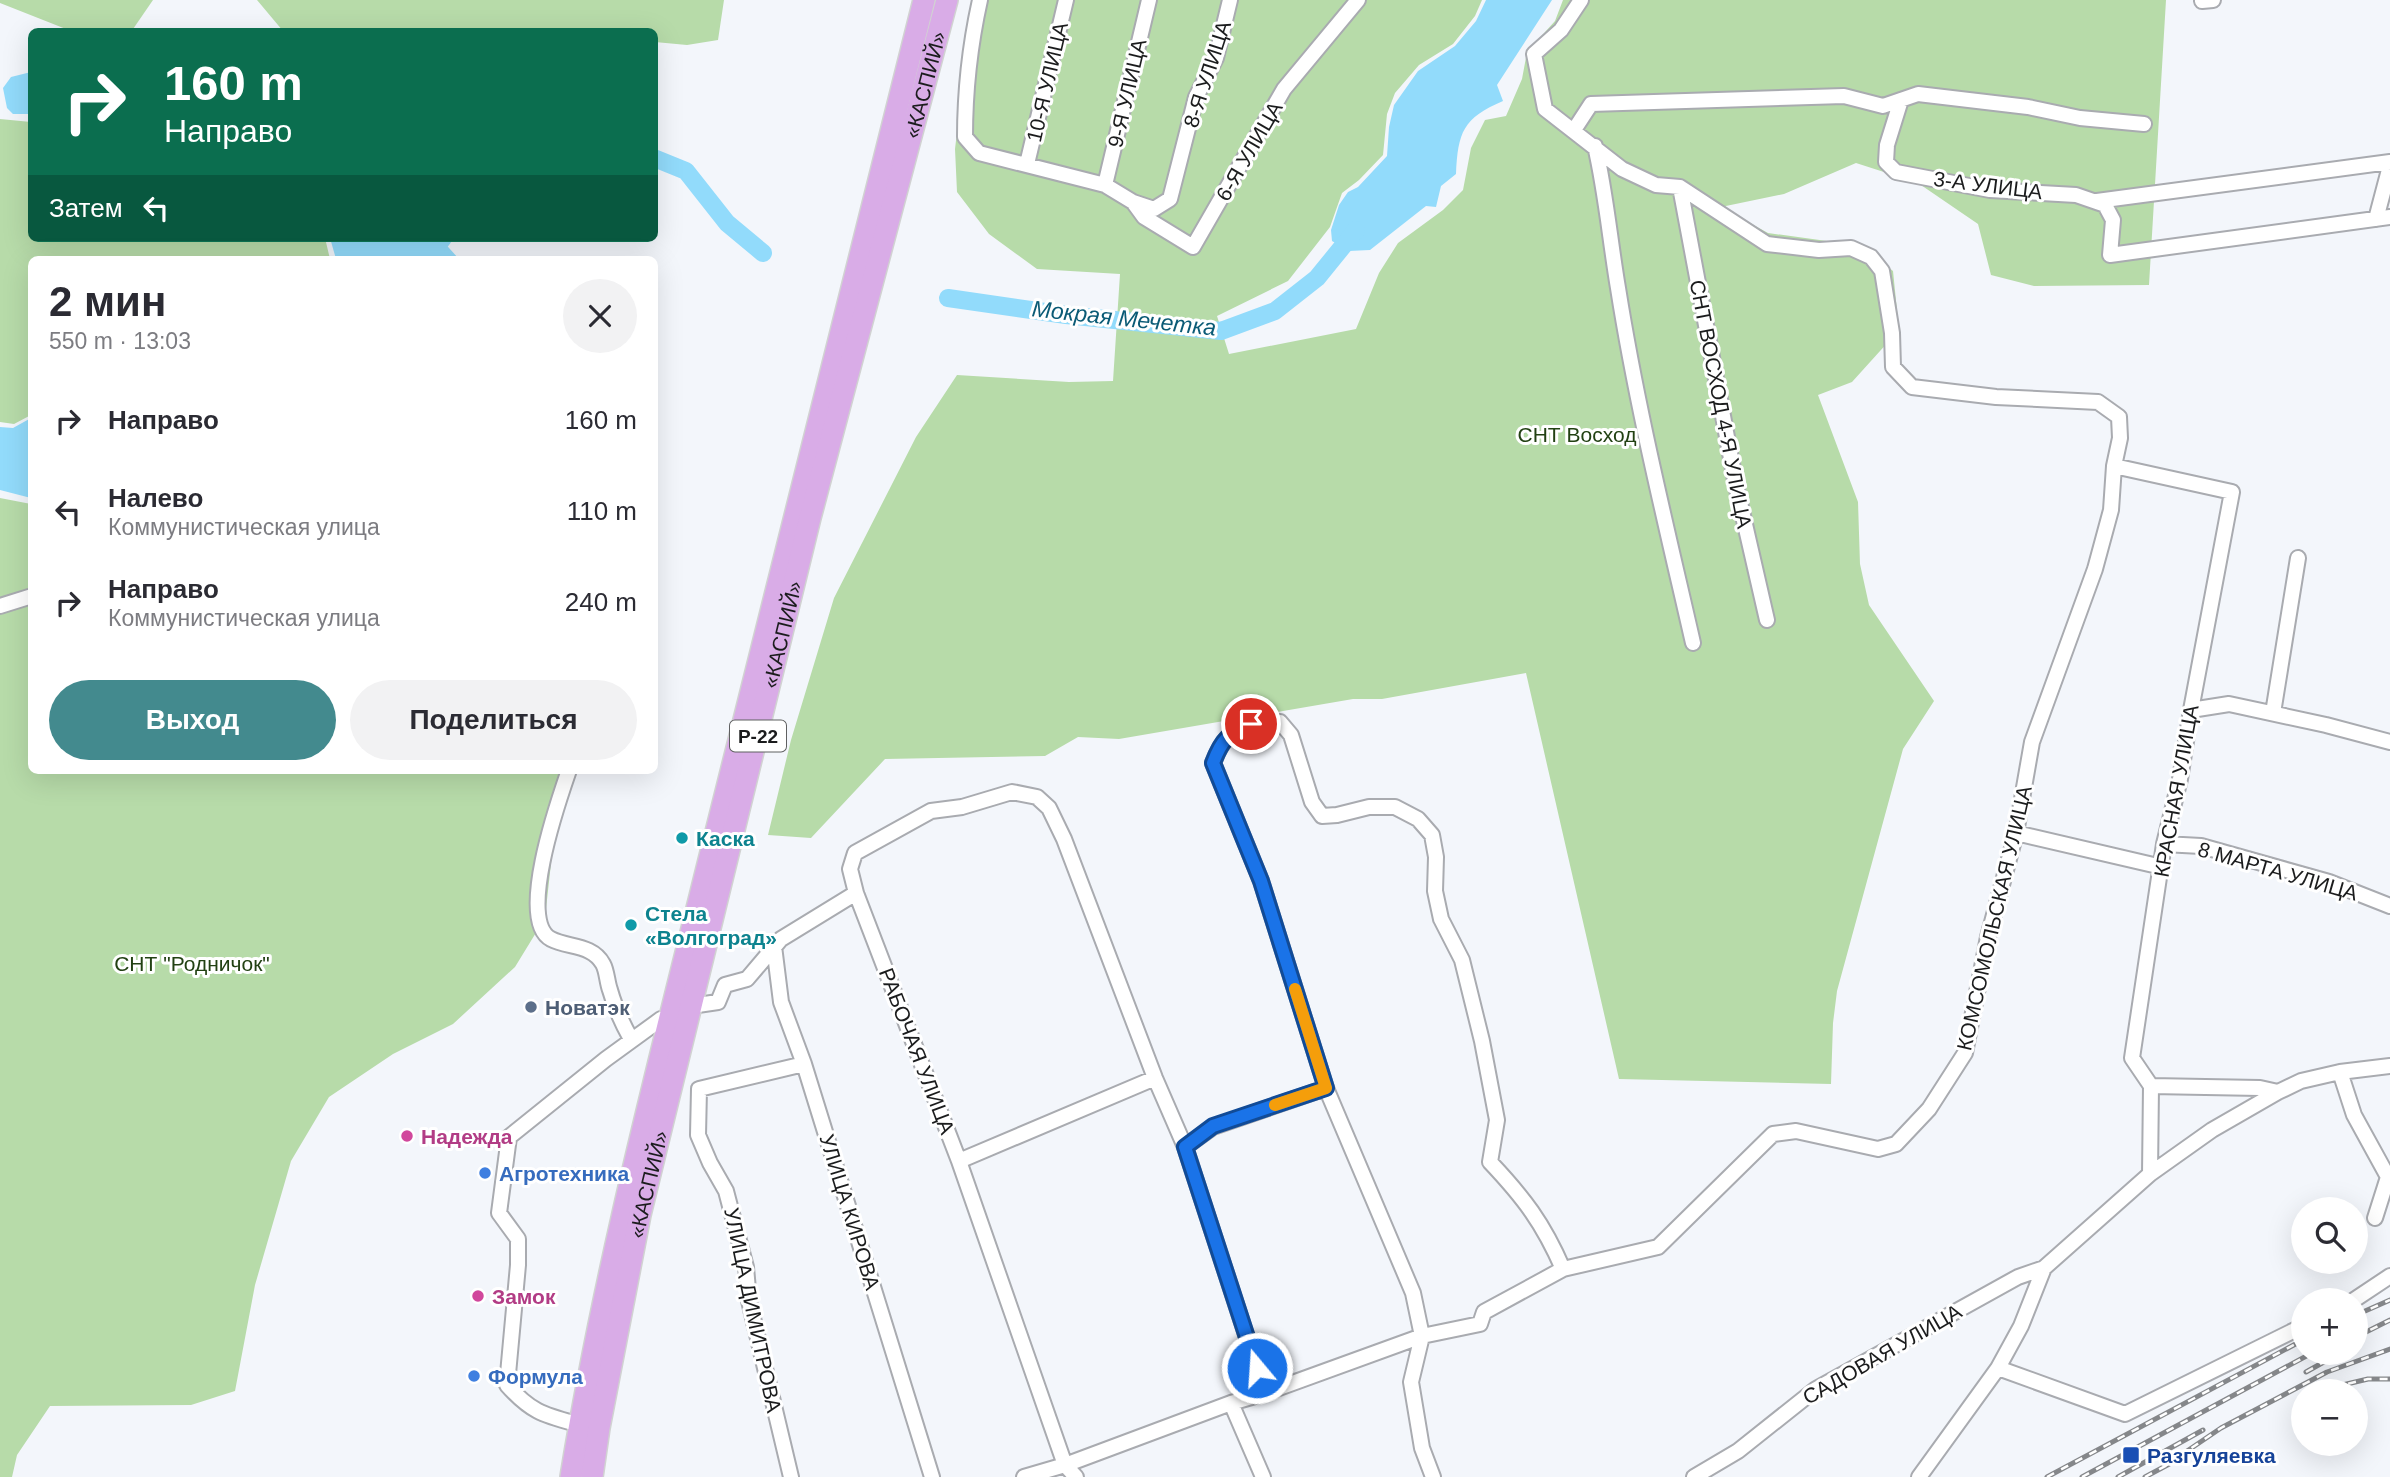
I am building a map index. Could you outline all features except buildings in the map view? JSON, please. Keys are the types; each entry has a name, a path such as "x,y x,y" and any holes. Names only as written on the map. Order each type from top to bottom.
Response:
{"highway":[{"name":"«КАСПИЙ»","path":"571,1477 624,1210 794,514 924,0"},
{"name":"«КАСПИЙ»","path":"592,1477 674,1013 810,518 947,0"}],"street":[{"path":"980,0 973,29 965,137 979,153 1105,185 1133,202"},
{"name":"10-Я УЛИЦА","path":"1027,164 1066,0"},
{"name":"9-Я УЛИЦА","path":"1105,185 1149,0"},
{"name":"8-Я УЛИЦА","path":"1133,202 1154,209 1170,199 1196,97 1216,58 1230,0"},
{"name":"6-Я УЛИЦА","path":"1133,202 1144,217 1193,247 1284,89 1359,0"},
{"path":"1581,0 1561,30 1534,54 1545,109 1622,169 1656,185 1680,187"},
{"path":"1574,130 1591,104 1844,96 1883,106 1918,94 2028,107 2081,118 2144,124"},
{"name":"3-А УЛИЦА","path":"1901,100 1887,145 1886,162 1896,172 1990,190 2076,195 2096,201 2390,164"},
{"path":"1595,146 1604,184 1618,289 1658,492 1693,643"},
{"path":"2096,201 2105,205 2113,220 2109,255 2383,218 2390,164"},
{"name":"КОМСОМОЛЬСКАЯ УЛИЦА","path":"1422,1336 1480,1324 1484,1312 1563,1269 1658,1247 1773,1135 1796,1131 1878,1149 1896,1144 1929,1109 1965,1053 1988,937 2016,833 2032,742 2095,569 2111,510 2114,466 2120,438 2119,418 2098,402 1996,397 1912,387 1894,367 1892,332 1882,271 1871,257 1851,248 1819,250 1767,244 1680,187"},
{"name":"СНТ ВОСХОД 4-Я УЛИЦА","path":"1680,187 1735,485 1767,620"},
{"name":"КРАСНАЯ УЛИЦА","path":"2114,466 2232,492 2180,779 2164,844 2132,1058 2151,1086"},
{"path":"2273,713 2298,558"},
{"path":"0,606 28,597"},
{"path":"2191,710 2229,704 2390,742"},
{"path":"1433,1477 1422,1448 1411,1382 1422,1336 1413,1293 1326,1088 1261,881 1213,763 1219,746 1231,733 1251,724 1280,723 1291,735 1312,802 1322,816 1337,816 1369,807 1395,807 1418,819 1432,835 1436,857 1435,891 1441,919 1462,960 1482,1041 1497,1120 1490,1162 1522,1196 1549,1236 1563,1269"},
{"path":"568,774 542,861 537,905 540,926 549,939 580,946 603,964 615,1008 632,1039"},
{"name":"РАБОЧАЯ УЛИЦА","path":"1076,1477 1065,1465 959,1161 856,893 850,869 855,853 931,811 962,807 1012,792 1037,797 1049,808 1064,839 1155,1078 1185,1147 1265,1393"},
{"path":"2016,833 2162,867"},
{"name":"8 МАРТА УЛИЦА","path":"2164,844 2201,846 2329,882 2390,906"},
{"path":"580,1424 541,1414 520,1399 507,1385 519,1265 518,1239 499,1213 509,1137 632,1039 674,1013 718,1002 724,985 747,979 781,939 856,893"},
{"name":"УЛИЦА КИРОВА","path":"774,946 781,1002 804,1064 932,1477"},
{"name":"УЛИЦА ДИМИТРОВА","path":"791,1477 749,1301 746,1267 726,1191 698,1135 699,1089 804,1064"},
{"path":"1919,1477 1998,1368 2021,1326 2044,1268 2150,1174 2212,1130 2301,1081 2340,1072 2390,1066"},
{"path":"2340,1072 2354,1115 2388,1177 2375,1218"},
{"path":"959,1161 1155,1078"},
{"path":"2150,1174 2151,1086 2260,1088 2278,1092"},
{"path":"1185,1147 1213,1126 1326,1088"},
{"name":"САДОВАЯ УЛИЦА","path":"1694,1477 1738,1451 1816,1389 2018,1277 2044,1268"},
{"path":"2368,1291 2390,1276"},
{"path":"1998,1368 2125,1414 2291,1332"},
{"path":"1024,1477 1065,1465 1422,1336"},
{"path":"1231,1403 1263,1477"}],"green space":[{"path":"0,0 153,0 134,28 63,28 0,3"},
{"path":"257,0 724,0 718,40 687,45 658,42 658,28 280,28"},
{"name":"СНТ Восход","path":"976,0 1482,0 1475,16 1453,44 1419,65 1395,93 1387,114 1383,155 1342,193 1330,227 1288,281 1217,316 1229,354 1356,329 1379,273 1398,243 1443,210 1463,190 1471,148 1485,120 1506,116 1522,79 1527,52 1555,21 1563,0 2166,0 2149,285 2034,286 1991,275 1978,224 1918,183 1856,163 1784,194 1721,207 1768,233 1863,246 1893,271 1899,330 1852,382 1818,395 1858,502 1860,564 1869,605 1934,701 1903,749 1837,991 1831,1084 1619,1079 1526,673 1382,699 1353,699 1119,739 1078,737 1045,756 885,759 811,838 768,835 791,740 834,598 916,437 957,375 1069,382 1113,381 1120,274 1037,269 989,234 957,192 955,149 969,31"},
{"path":"0,119 28,122 28,242 326,242 329,256 28,256 28,417 14,424 0,422"},
{"name":"СНТ \"Родничок\"","path":"0,498 28,503 28,774 576,774 554,836 545,918 515,967 453,1024 393,1054 329,1097 291,1161 255,1285 235,1391 191,1405 50,1406 17,1455 12,1477 0,1477"}],"water":[{"path":"1486,0 1552,0 1497,85 1503,101 1479,114 1465,128 1459,147 1456,174 1441,186 1436,207 1426,206 1370,250 1349,251 1332,241 1331,230 1339,205 1348,192 1358,187 1387,156 1394,105 1418,71 1455,46 1476,21"},
{"path":"28,73 28,114 13,114 7,108 3,88 11,77"},
{"path":"331,242 444,242 456,256 335,256"},
{"path":"28,420 28,497 0,490 0,427 13,428"}],"waterway":[{"name":"Мокрая Мечетка","path":"658,160 686,171 727,223 763,253"},
{"name":"Мокрая Мечетка","path":"948,298 1066,315 1221,331 1275,311 1317,278 1356,230"},
{"name":"Мокрая Мечетка","path":"429,256 440,242"}],"railway":[{"path":"2368,1310 2390,1300"},
{"path":"2368,1331 2390,1320"},
{"path":"2047,1477 2291,1346"},
{"path":"2165,1466 2221,1428 2327,1372 2390,1349"},
{"path":"2082,1477 2291,1364"},
{"path":"2306,1372 2318,1365"},
{"path":"2368,1379 2390,1379"},
{"path":"2118,1477 2203,1430"},
{"path":"2145,1477 2173,1462"}],"slow traffic":[{"path":"1275,1105 1326,1088 1295,989"}],"place":[{"name":"Каска","path":"682,838"},
{"name":"Стела «Волгоград»","path":"631,925"},
{"name":"Новатэк","path":"531,1007"},
{"name":"Надежда","path":"407,1136"},
{"name":"Агротехника","path":"485,1173"},
{"name":"Замок","path":"478,1296"},
{"name":"Формула","path":"474,1376"},
{"name":"Разгуляевка","path":"2131,1455"}],"route":[{"path":"1251,724 1231,733 1219,746 1213,763 1261,881 1326,1088 1213,1126 1185,1147 1257,1368"}]}
